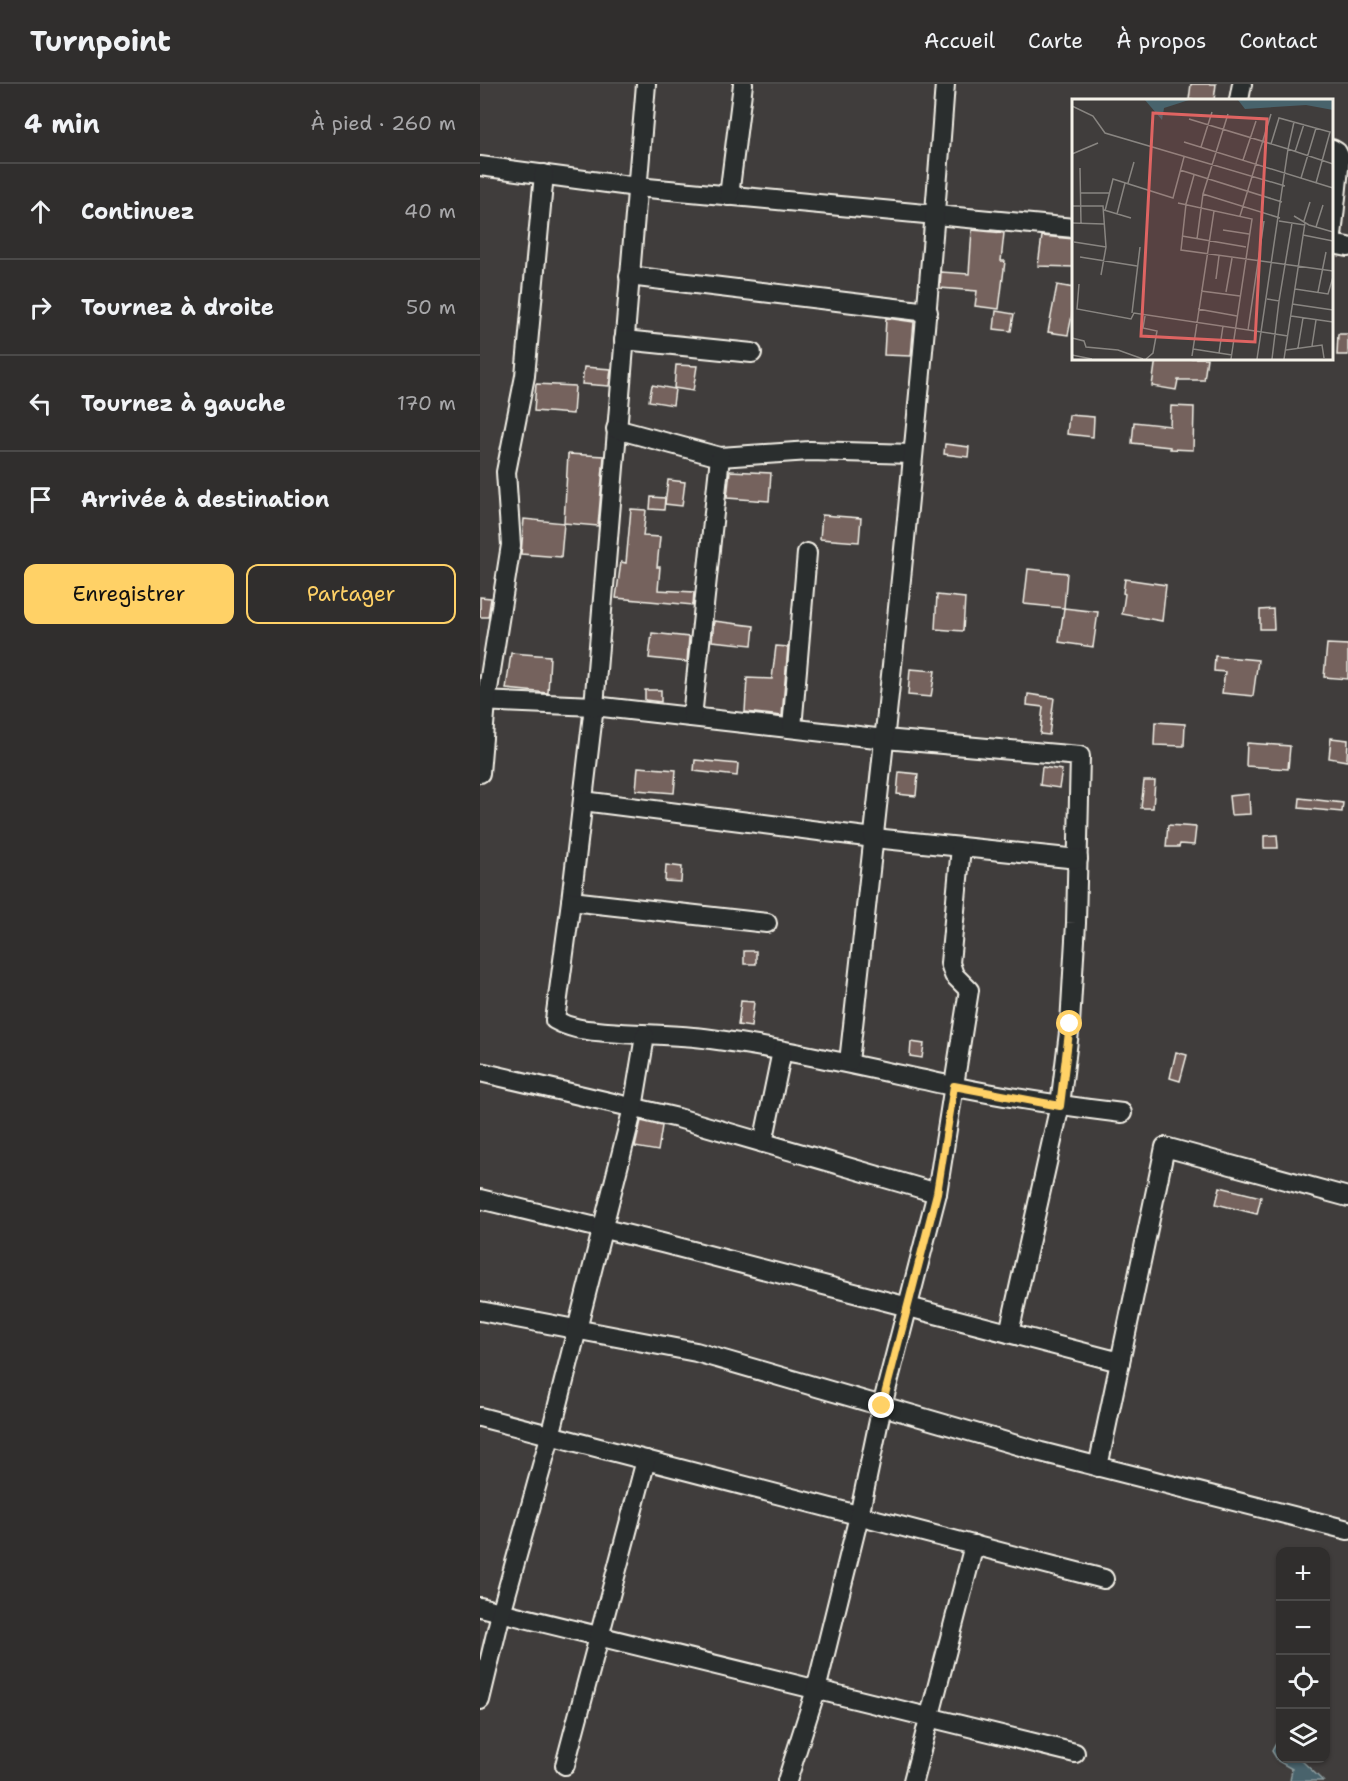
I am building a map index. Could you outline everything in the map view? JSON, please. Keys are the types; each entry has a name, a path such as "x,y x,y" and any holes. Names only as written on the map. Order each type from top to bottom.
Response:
{"street":[{"path":"646,84 594,706 572,901 555,1020 570,1028 645,1036 701,1038 782,1051 849,1062 954,1086 1060,1106 1122,1113"},
{"path":"729,196 743,84"},
{"path":"849,1062 885,739 928,312 945,84"},
{"path":"1239,99 1242,84"},
{"path":"1333,150 1340,158 1333,226"},
{"path":"480,166 637,187 1072,228"},
{"path":"480,773 483,702 511,545 506,471 525,376 543,174"},
{"path":"1333,244 1348,247"},
{"path":"629,276 928,312"},
{"path":"624,340 752,353"},
{"path":"616,429 720,457 810,451 912,454"},
{"path":"692,717 720,457"},
{"path":"792,728 807,553"},
{"path":"483,702 594,706 885,739 1080,756 1078,859 1070,1024 1060,1106 1009,1333"},
{"path":"583,801 874,838 1078,859"},
{"path":"787,1781 816,1690 859,1515 882,1406 937,1193 969,990 954,975 950,963 961,847"},
{"path":"572,901 767,923"},
{"path":"480,1700 633,1108 645,1036"},
{"path":"763,1143 782,1051"},
{"path":"480,1072 633,1108 937,1193"},
{"path":"1098,1467 1165,1147 1348,1197"},
{"path":"480,1199 908,1306 1120,1362"},
{"path":"480,1311 696,1352 1098,1467 1348,1530"},
{"path":"480,1417 1104,1579"},
{"path":"565,1765 646,1460"},
{"path":"914,1781 974,1545"},
{"path":"480,1607 1075,1753"}],"water":[{"path":"1276,1744 1276,1758 1272,1751"},
{"path":"1282,1763 1304,1763 1323,1781 1290,1781 1292,1769"}],"building":[{"path":"1191,84 1216,84 1214,99 1189,99"},
{"path":"972,230 1004,233 1001,261 1005,261 999,309 975,306 977,291 940,288 941,272 969,274"},
{"path":"1042,236 1072,239 1072,267 1038,266"},
{"path":"1057,285 1072,288 1072,316 1068,335 1048,332"},
{"path":"996,311 1014,314 1011,331 994,329"},
{"path":"886,318 914,322 911,356 884,355"},
{"path":"1338,334 1348,334 1348,355 1337,355"},
{"path":"1156,360 1207,360 1204,380 1178,380 1176,390 1152,386"},
{"path":"676,365 697,366 693,391 674,388"},
{"path":"584,367 611,369 609,386 582,384"},
{"path":"536,384 575,386 573,414 534,411"},
{"path":"652,385 675,389 673,405 649,401"},
{"path":"1171,406 1194,407 1193,450 1132,443 1134,422 1170,426"},
{"path":"1069,415 1094,417 1093,437 1067,434"},
{"path":"945,444 969,447 968,457 944,454"},
{"path":"568,454 604,456 598,526 564,523"},
{"path":"730,471 771,473 769,501 727,498"},
{"path":"668,480 685,482 682,506 665,504"},
{"path":"651,497 665,498 664,510 650,509"},
{"path":"631,509 646,510 643,536 660,537 657,567 660,567 658,590 694,592 693,605 616,598 621,562 626,563"},
{"path":"822,515 861,518 859,542 820,539"},
{"path":"524,519 564,523 561,557 521,554"},
{"path":"1028,569 1067,573 1064,608 1024,604"},
{"path":"1125,579 1166,585 1162,621 1122,614"},
{"path":"937,595 965,598 963,631 935,629"},
{"path":"480,597 491,598 488,617 480,617"},
{"path":"1064,608 1098,612 1093,647 1059,642"},
{"path":"1273,609 1274,629 1260,629 1260,610"},
{"path":"714,621 754,626 752,645 712,641"},
{"path":"652,633 689,637 687,662 649,658"},
{"path":"1327,644 1348,645 1348,679 1324,677"},
{"path":"776,646 788,647 782,716 745,712 747,678 772,679"},
{"path":"511,653 550,656 548,693 506,689"},
{"path":"1215,656 1258,660 1253,696 1222,693 1225,672 1214,671"},
{"path":"910,669 935,671 931,697 908,695"},
{"path":"645,690 661,690 661,702 645,700"},
{"path":"1028,694 1054,698 1049,735 1040,734 1043,707 1027,705"},
{"path":"1155,722 1185,724 1184,746 1154,745"},
{"path":"1331,738 1348,740 1347,761 1329,758"},
{"path":"1247,743 1290,746 1288,769 1246,766"},
{"path":"695,760 738,764 737,776 694,771"},
{"path":"638,767 676,770 674,793 636,790"},
{"path":"1042,767 1062,770 1059,788 1040,785"},
{"path":"899,772 918,774 916,796 897,794"},
{"path":"1144,781 1155,781 1153,808 1141,808"},
{"path":"1249,794 1250,814 1231,815 1229,796"},
{"path":"1300,798 1343,803 1342,812 1299,808"},
{"path":"1168,825 1196,827 1194,845 1180,844 1179,847 1166,847"},
{"path":"1277,835 1278,848 1264,848 1264,836"},
{"path":"666,865 682,867 681,882 665,881"},
{"path":"744,951 756,951 756,964 744,964"},
{"path":"741,1001 754,1002 751,1027 738,1025"},
{"path":"911,1042 924,1044 922,1058 910,1056"},
{"path":"1176,1052 1187,1055 1180,1081 1170,1078"},
{"path":"641,1121 662,1126 658,1151 635,1147"},
{"path":"1220,1187 1261,1197 1257,1214 1216,1204"}],"route":[{"path":"882,1406 937,1193 954,1086 1060,1106 1070,1024"}]}
